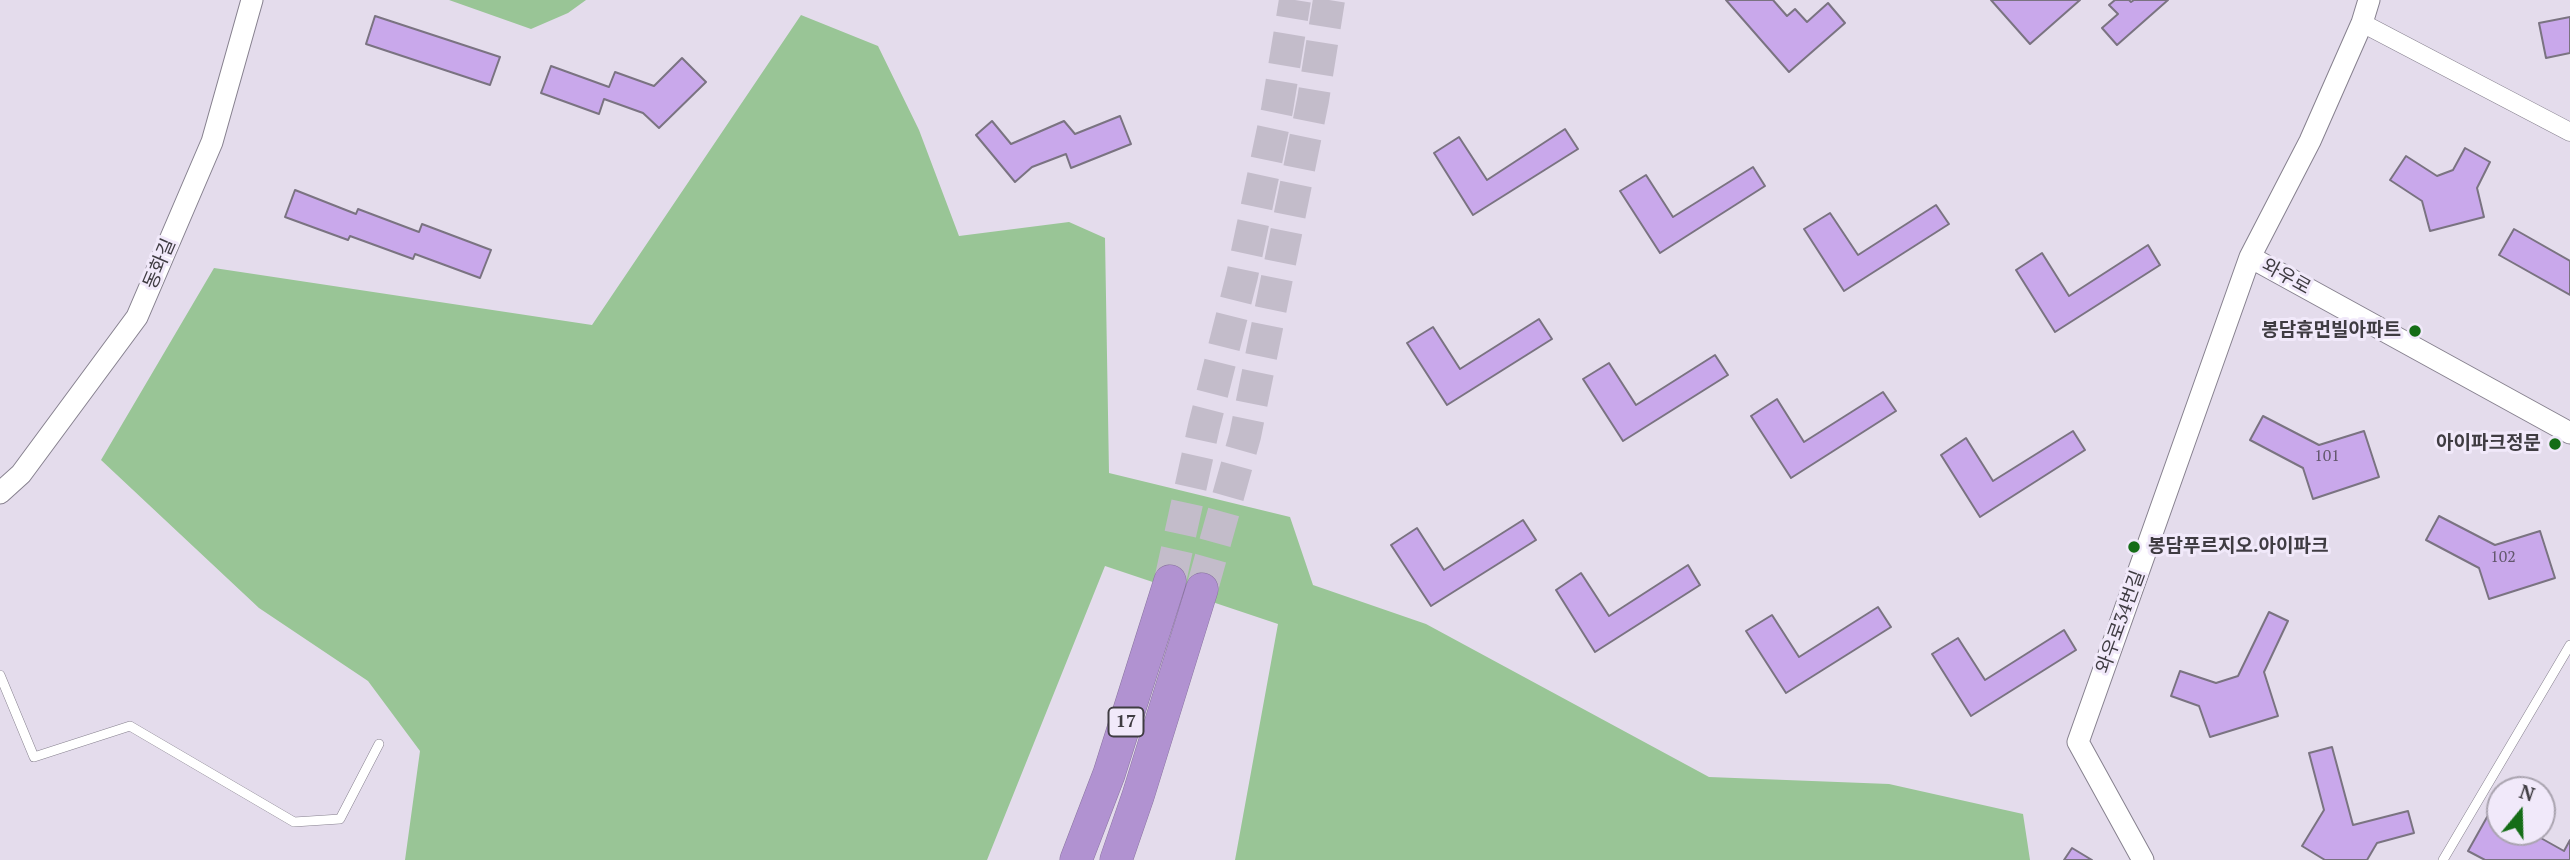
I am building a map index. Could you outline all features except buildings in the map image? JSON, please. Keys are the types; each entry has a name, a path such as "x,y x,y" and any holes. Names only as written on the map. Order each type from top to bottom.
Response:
{"highway":[{"name":"17","path":"1076,860 1109,774 1170,581"},
{"name":"17","path":"1116,860 1202,589"}],"street":[{"name":"동화길","path":"0,493 21,474 137,317 212,142 252,0"},
{"name":"와우로","path":"2369,0 2362,23 2310,141 2250,257 2570,433"},
{"path":"2362,23 2570,132"},
{"name":"와우로34번길","path":"2143,860 2078,742 2250,257"}],"lane":[{"path":"2443,860 2570,645"},
{"path":"0,675 34,757 130,726 293,822 340,819 379,744"}],"green space":[{"path":"449,0 586,0 568,13 531,29"},
{"path":"801,15 878,46 919,130 959,236 1069,222 1105,238 1109,473 1290,517 1313,585 1426,624 1709,777 1889,784 2023,814 2030,860 1235,860 1278,624 1105,566 987,860 405,860 420,751 368,681 259,608 101,460 214,268 592,325"}],"tunnel":[{"path":"1170,581 1204,426 1242,276 1277,110 1295,0"},
{"path":"1202,589 1245,436 1313,100 1329,0"}],"place":[{"name":"봉담휴먼빌아파트","path":"2415,331"},
{"name":"아이파크정문","path":"2555,444"},
{"name":"봉담푸르지오.아이파크","path":"2134,547"}]}
